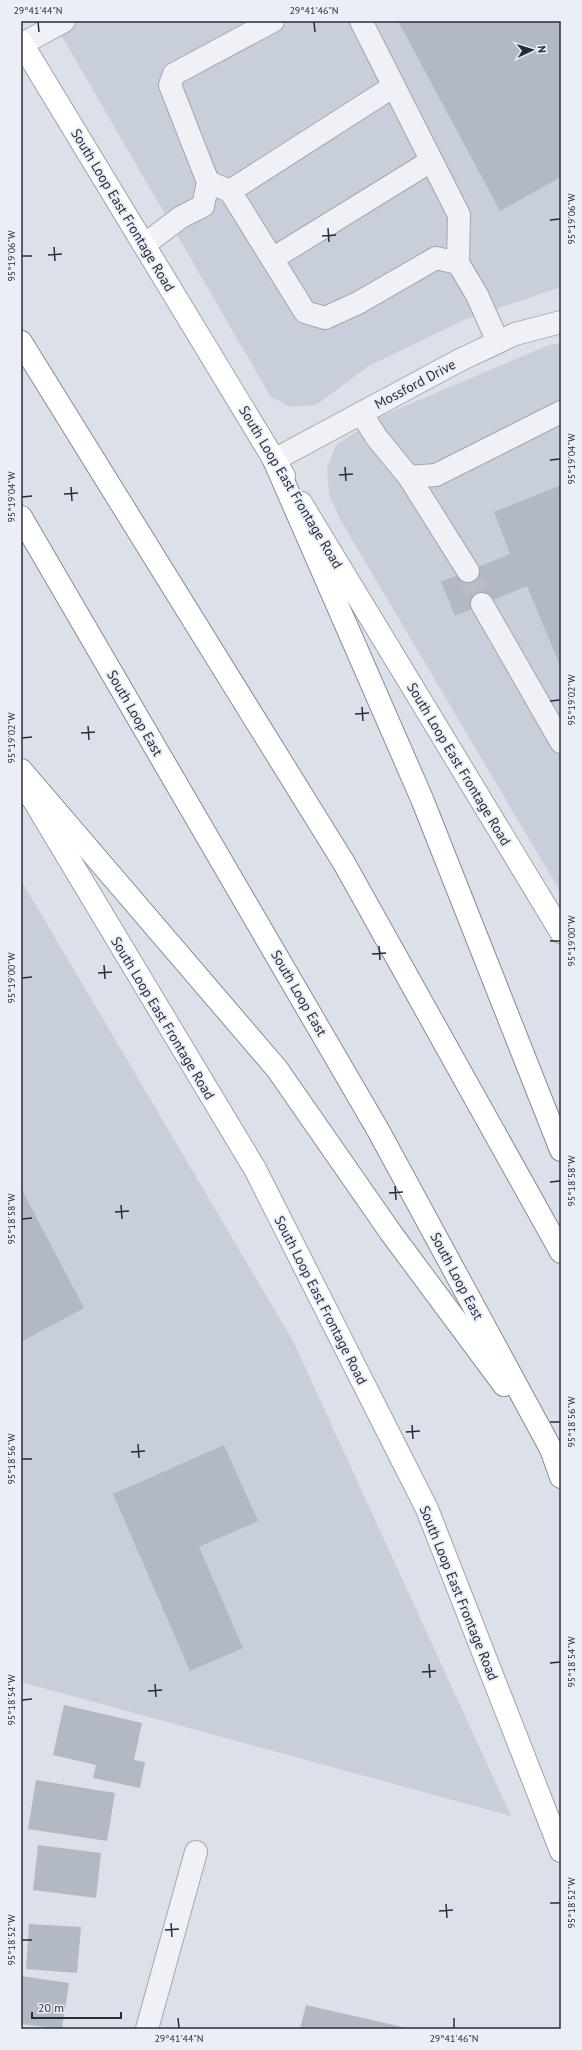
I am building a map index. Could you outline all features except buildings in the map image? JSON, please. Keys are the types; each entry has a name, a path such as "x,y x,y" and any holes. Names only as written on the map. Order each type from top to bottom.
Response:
{"main road":[{"name":"South Loop East Frontage Road","path":"21,43 561,932"},
{"path":"21,342 344,863 561,1252"},
{"path":"274,460 422,799 561,1150"},
{"name":"South Loop East","path":"21,517 378,1130 550,1448 561,1477"},
{"path":"21,770 278,1069 391,1233 550,1448"},
{"name":"South Loop East Frontage Road","path":"21,780 255,1169 427,1509 561,1851"}],"street":[{"path":"21,43 64,21"},
{"path":"144,245 181,216 203,206 208,182 170,85 174,74 273,21"},
{"path":"361,21 459,215 458,263 477,295 498,342"},
{"path":"230,191 394,86"},
{"path":"272,259 431,161"},
{"path":"208,182 230,191 305,312 325,318 358,303 436,258 458,263"},
{"name":"Mossford Drive","path":"274,460 460,360 515,334 561,322"},
{"path":"409,477 436,475 561,412"},
{"path":"361,413 377,438 409,477 468,571"},
{"path":"482,604 561,742"},
{"path":"147,2029 196,1852"}],"shaded area":[{"path":"53,21 561,21 561,287 464,320 369,366 316,405 291,407 271,397"},
{"path":"561,343 561,893 341,521 329,495 327,468 336,445 379,417 549,345"},
{"path":"21,880 293,1341 511,1816 21,1682"}],"tunnel":[{"path":"468,571 482,604"}]}
